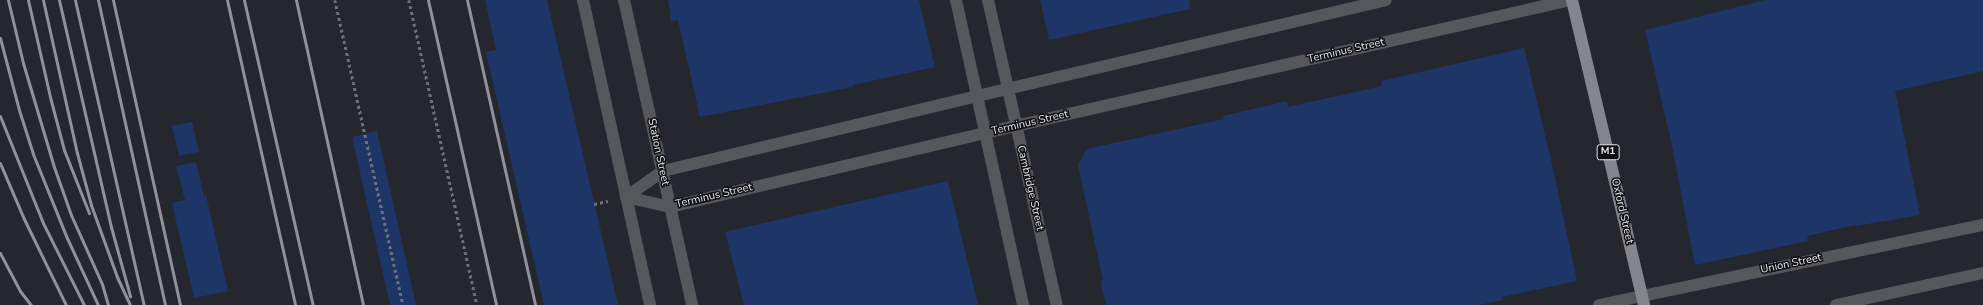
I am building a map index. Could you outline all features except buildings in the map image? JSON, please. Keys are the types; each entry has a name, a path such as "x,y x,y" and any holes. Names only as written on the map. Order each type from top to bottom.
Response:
{"main road":[{"name":"Oxford Street","path":"1571,0 1643,300"}],"street":[{"path":"583,0 650,305"},
{"name":"Station Street","path":"624,0 692,305"},
{"path":"956,0 1023,305"},
{"name":"Cambridge Street","path":"988,0 1057,305"},
{"path":"626,197 663,171 1386,0"},
{"name":"Terminus Street","path":"626,197 670,207 1016,126 1571,0"},
{"name":"Union Street","path":"1599,305 1643,300 1983,225"},
{"path":"1836,305 1983,273"}],"path":[{"path":"335,0 403,305"},
{"path":"409,0 477,305"}],"railway":[{"path":"8,0 23,63 54,167 71,215 102,284 108,305"},
{"path":"28,0 50,97 64,150 89,213"},
{"path":"43,0 77,153 91,205 117,277 130,305"},
{"path":"59,0 111,227 130,296"},
{"path":"75,0 144,305"},
{"path":"98,0 165,305"},
{"path":"113,0 180,305"},
{"path":"227,0 295,305"},
{"path":"244,0 313,305"},
{"path":"296,0 363,305"},
{"path":"428,0 496,305"},
{"path":"467,0 535,305"},
{"path":"0,38 19,110 33,154 67,238 98,305"},
{"path":"0,116 43,223 84,305"},
{"path":"0,163 24,219 66,305"},
{"path":"0,253 20,291 31,305"}]}
